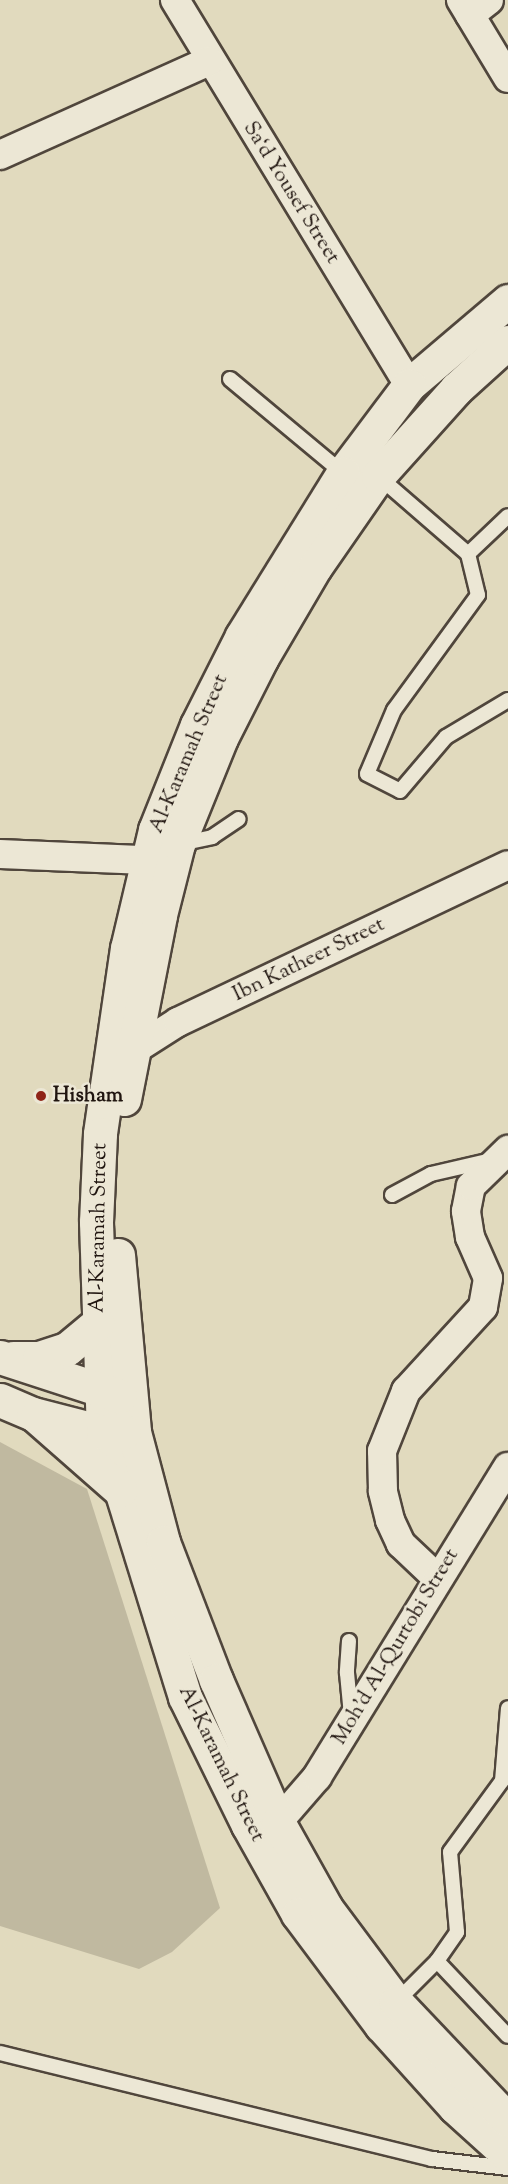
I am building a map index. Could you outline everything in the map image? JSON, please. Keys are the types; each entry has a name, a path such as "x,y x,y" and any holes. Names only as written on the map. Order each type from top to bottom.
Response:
{"street":[{"name":"Sa‘d Yousef Street","path":"176,0 209,61 409,385"},
{"path":"473,5 508,78"},
{"path":"0,155 209,61"},
{"name":"Al-Karamah Street","path":"508,301 409,385 343,473 242,636 197,725 146,860 122,1049 96,1210 98,1323 116,1395 135,1432 163,1542 216,1680 278,1821 326,1908 396,2002 508,2120"},
{"name":"Al-Karamah Street","path":"507,345 456,388 378,476 315,567 261,659 221,738 178,844 122,1049 116,1204 116,1395 102,1431 185,1697 248,1825 298,1914 381,2025 455,2107 508,2155"},
{"path":"0,854 146,860"},
{"name":"Ibn Katheer Street","path":"122,1049 508,865"},
{"path":"437,1578 401,1544 390,1520 382,1491 382,1451 406,1391 483,1307 488,1278 470,1237 466,1211 471,1186 502,1154"},
{"path":"1,1358 39,1358 57,1353 98,1323"},
{"path":"1,1358 116,1395"},
{"path":"0,1400 33,1414 102,1431 135,1432"},
{"path":"33,1414 120,1490"},
{"name":"Moh'd Al-Qurtobi Street","path":"278,1821 317,1777 352,1723 437,1578 508,1467"}],"lane":[{"path":"230,379 343,473"},
{"path":"378,476 468,554 478,595 394,710 367,774 400,791 446,737 508,699"},
{"path":"468,554 508,516"},
{"path":"178,844 212,837 239,819"},
{"path":"392,1195 431,1174 502,1154"},
{"path":"350,1641 347,1673 352,1723"},
{"path":"396,2002 437,1961 457,1932 450,1852 502,1781 508,1708"},
{"path":"437,1961 508,2036"},
{"path":"0,2053 432,2159 508,2168"}],"shaded area":[{"path":"0,1442 87,1489 220,1908 172,1952 139,1969 0,1926"}],"place":[{"name":"Hisham","path":"41,1096"}]}
